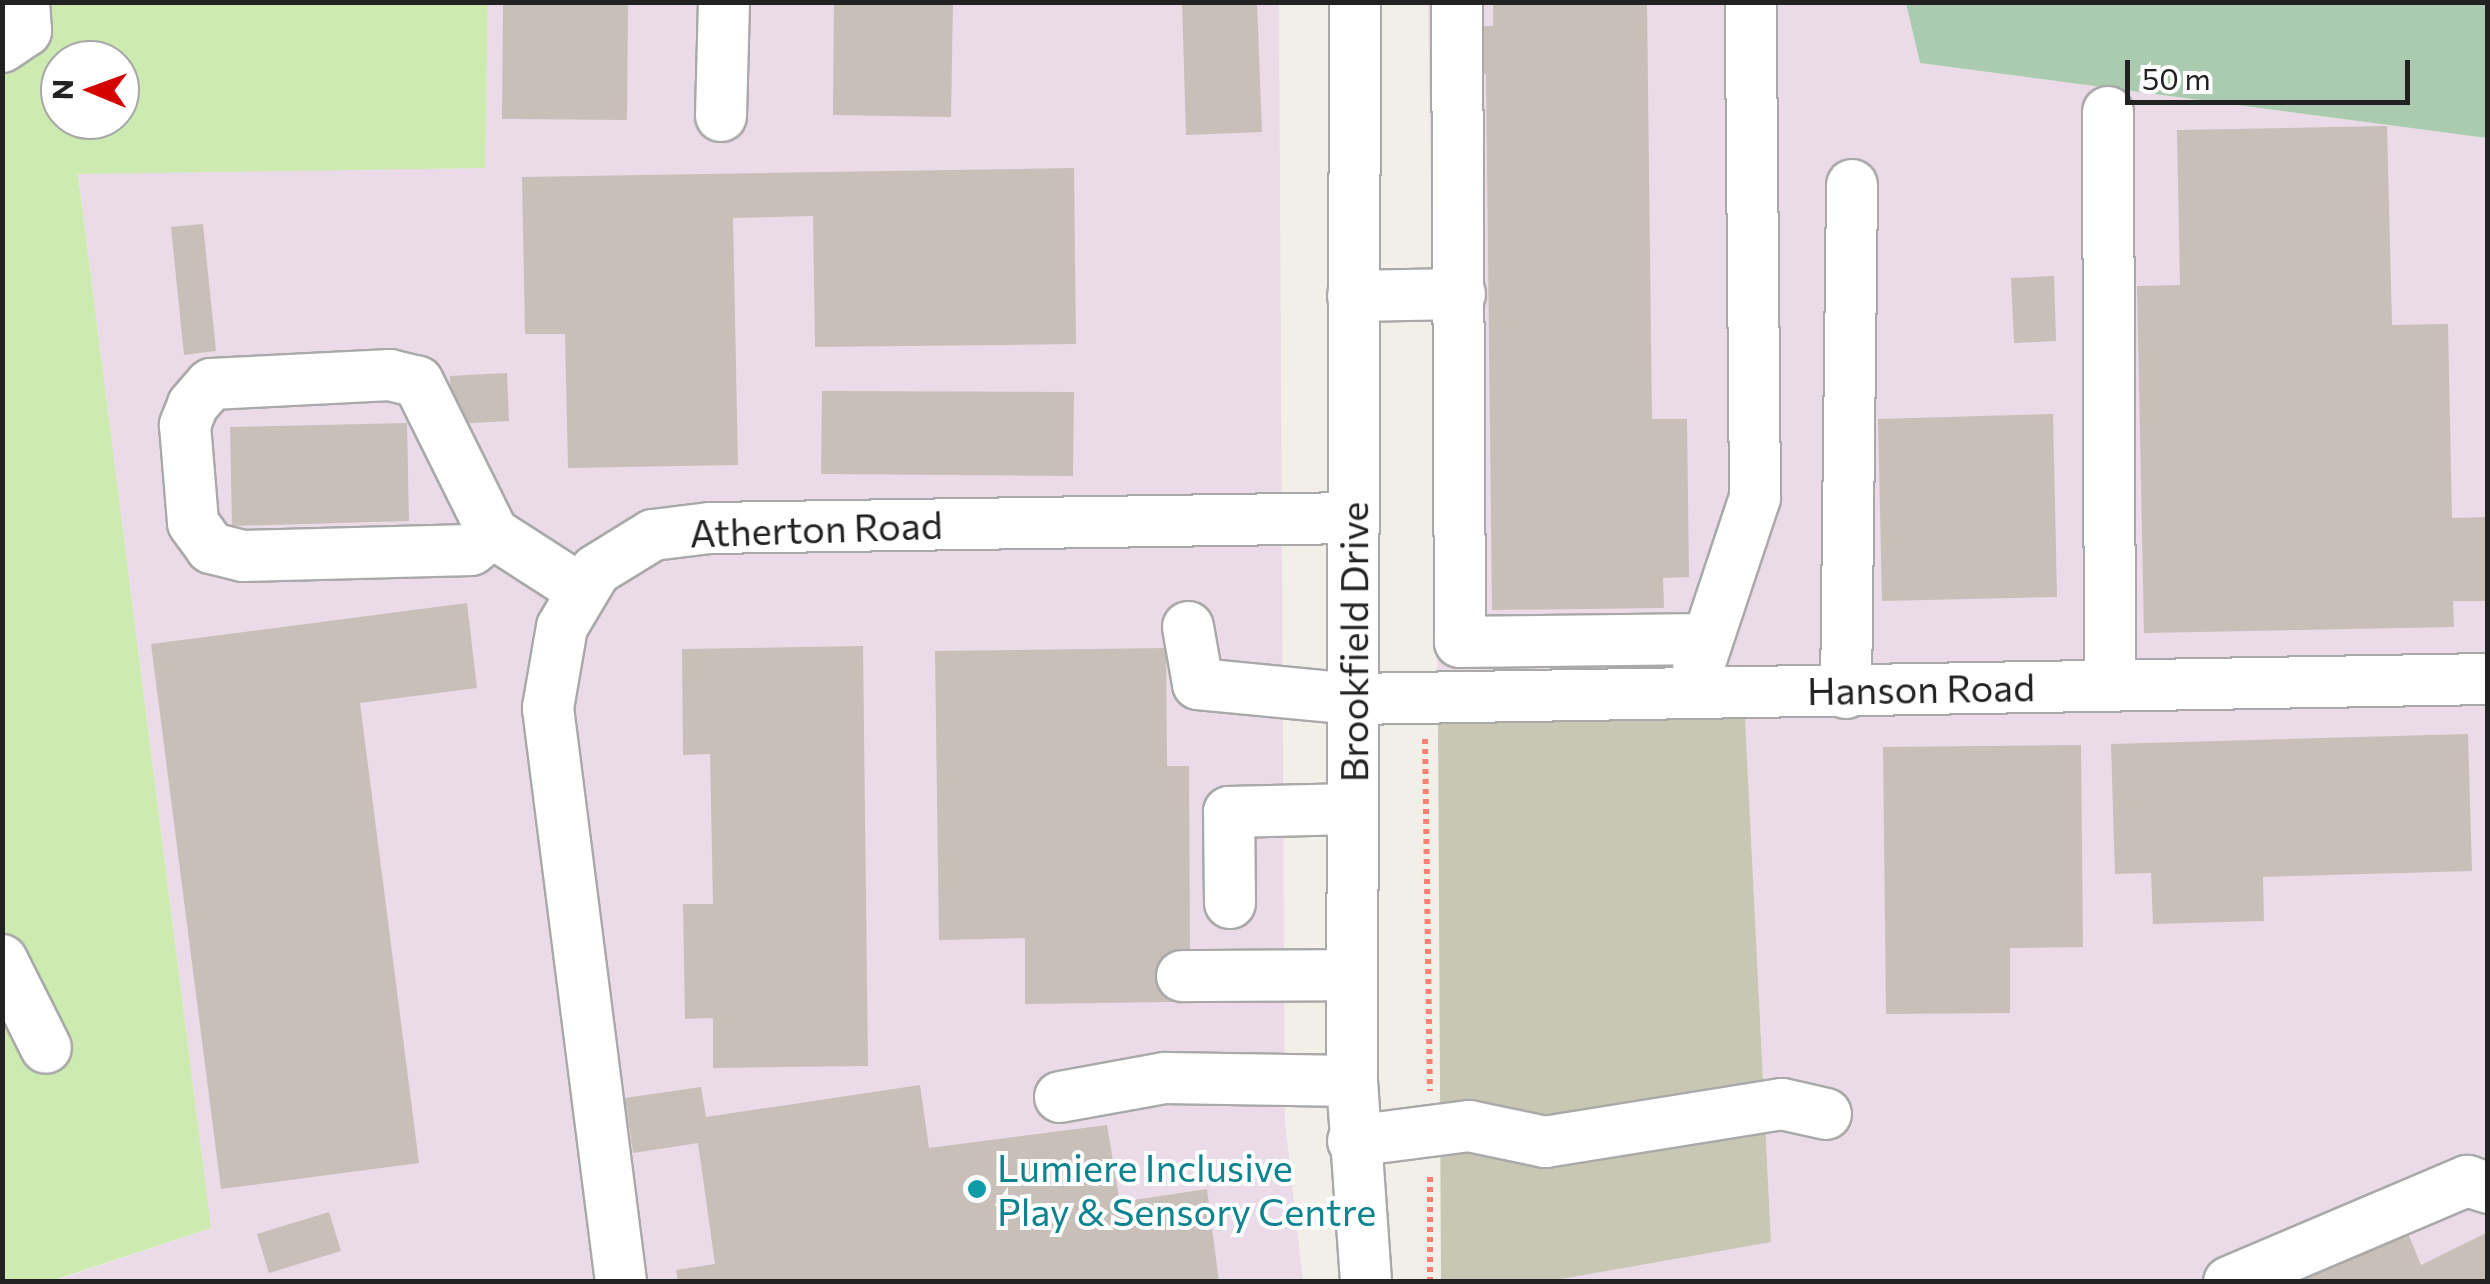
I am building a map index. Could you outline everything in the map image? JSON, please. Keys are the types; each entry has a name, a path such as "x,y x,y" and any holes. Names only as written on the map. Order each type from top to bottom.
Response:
{"street":[{"path":"2,47 26,31 24,2"},
{"path":"721,116 724,2"},
{"name":"Brookfield Drive","path":"1355,2 1352,1081 1353,1141 1366,1282"},
{"path":"1457,2 1460,642 1705,639"},
{"path":"1694,688 1705,639 1754,498 1751,2"},
{"path":"2108,112 2110,684"},
{"path":"1846,692 1852,185"},
{"path":"1354,296 1460,294"},
{"path":"493,533 471,550 243,556 211,548 193,523 185,425 192,405 212,384 390,375 418,382 493,533 583,592"},
{"name":"Atherton Road","path":"621,1282 548,708 562,627 596,570 653,534 710,528 1353,518"},
{"name":"Hanson Road","path":"1188,627 1198,684 1354,699 1694,688 1846,692 2488,679"},
{"path":"1230,903 1229,790 1353,809"},
{"path":"2,960 46,1048"},
{"path":"1182,976 1352,975"},
{"path":"1060,1097 1165,1078 1352,1081"},
{"path":"1353,1141 1469,1126 1546,1142 1782,1104 1826,1114"},
{"path":"2229,1282 2467,1181 2488,1188"}],"shaded area":[{"path":"488,3 1279,3 1285,1123 1303,1281 51,1282 211,1228 78,173 485,168"},
{"path":"1428,3 1906,3 1920,63 2487,138 2487,1281 1550,1281 1771,1241 1745,718 1438,716"},
{"path":"1438,716 1745,717 1771,1242 1550,1281 1441,1281"}],"green space":[{"path":"3,3 488,3 485,168 78,174 211,1228 51,1281 3,1282"},
{"path":"1906,3 2487,3 2487,138 1920,63"}],"building":[{"path":"503,2 628,2 627,120 502,119"},
{"path":"834,2 953,2 951,117 833,115"},
{"path":"1182,2 1257,2 1262,132 1186,135"},
{"path":"1493,2 1647,2 1652,419 1687,419 1689,577 1663,578 1664,608 1492,610 1486,74 1450,74 1449,27 1493,26"},
{"path":"2387,126 2392,325 2448,324 2452,518 2488,517 2488,601 2453,601 2454,627 2144,633 2137,286 2180,285 2177,130"},
{"path":"1074,168 1076,344 815,347 813,216 733,218 738,465 568,468 565,334 525,334 522,177"},
{"path":"203,224 216,351 184,355 171,227"},
{"path":"2054,276 2056,341 2014,343 2011,278"},
{"path":"507,373 509,421 452,424 450,376"},
{"path":"822,391 1074,392 1073,476 821,474"},
{"path":"2053,414 2057,597 1882,601 1878,419"},
{"path":"407,423 409,521 232,526 230,427"},
{"path":"467,603 477,688 360,703 419,1163 221,1189 151,644"},
{"path":"863,646 868,1066 713,1068 713,1018 685,1019 683,904 713,904 710,754 683,755 682,649"},
{"path":"1166,648 1167,766 1189,766 1190,954 1173,954 1173,1002 1025,1004 1025,938 939,940 935,651"},
{"path":"2468,734 2472,871 2263,877 2264,921 2153,924 2151,873 2115,874 2111,744"},
{"path":"2081,745 2083,947 2010,948 2010,1013 1886,1014 1883,747"},
{"path":"920,1085 929,1148 1107,1125 1122,1215 1127,1201 1207,1189 1219,1282 678,1282 676,1270 715,1264 698,1143 633,1153 625,1098 701,1087 706,1117"},
{"path":"329,1212 341,1251 269,1273 257,1234"},
{"path":"2405,1226 2421,1265 2488,1232 2488,1282 2298,1282"}],"place":[{"name":"Lumiere Inclusive Play & Sensory Centre","path":"977,1189"}]}
